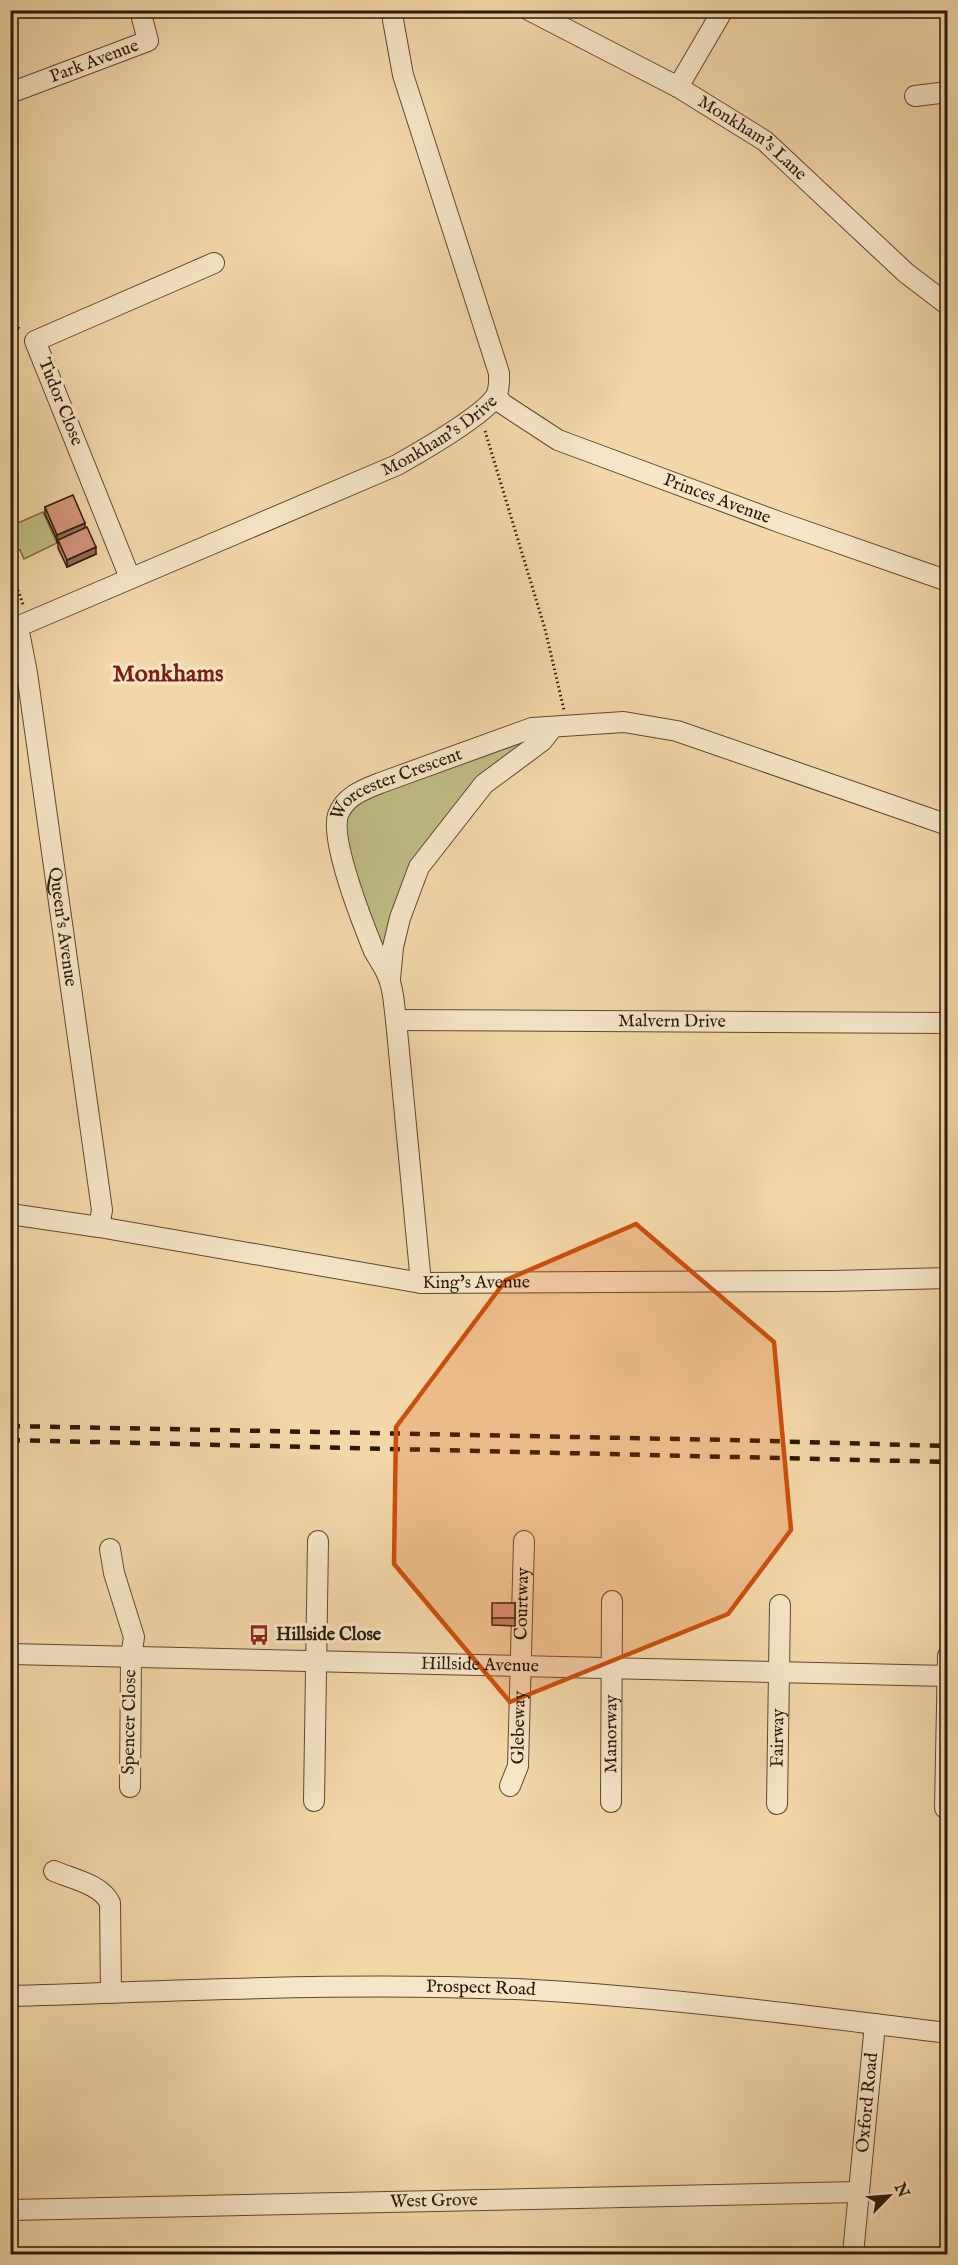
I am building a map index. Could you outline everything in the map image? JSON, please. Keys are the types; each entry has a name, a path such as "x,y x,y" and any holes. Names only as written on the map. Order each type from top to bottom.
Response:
{"street":[{"name":"Park Avenue","path":"10,93 148,41 140,10"},
{"name":"Monkham's Drive","path":"19,627 397,465 429,447 479,412 496,396 500,386 499,373 403,75 394,10"},
{"name":"Monkham's Lane","path":"529,10 678,87 765,141 906,273 948,305"},
{"path":"678,87 723,10"},
{"path":"915,96 948,92"},
{"name":"Tudor Close","path":"130,578 35,341 214,262"},
{"name":"Princes Avenue","path":"496,396 503,404 558,441 778,522 948,581"},
{"name":"Queen's Avenue","path":"19,627 102,1210 99,1227"},
{"name":"Worcester Crescent","path":"390,980 374,951 339,852 336,831 339,814 346,801 357,793 380,783 532,728 624,723 677,731 948,825"},
{"name":"Worcester Crescent","path":"421,1283 396,1020 390,980 393,947 400,918 420,867 484,783 560,726"},
{"name":"Malvern Drive","path":"396,1020 948,1023"},
{"name":"King's Avenue","path":"10,1214 99,1227 421,1283 948,1278"},
{"path":"314,1802 318,1541"},
{"name":"Courtway","path":"520,1666 524,1541"},
{"path":"110,1549 114,1573 134,1637 131,1657"},
{"name":"Manorway","path":"611,1802 612,1601"},
{"name":"Fairway","path":"777,1804 780,1605"},
{"name":"Hillside Avenue","path":"10,1654 947,1676"},
{"path":"945,1808 948,1656"},
{"name":"Spencer Close","path":"130,1787 131,1657"},
{"name":"Glebeway","path":"510,1786 518,1766 520,1666"},
{"path":"54,1871 99,1890 106,1895 110,1903 111,1993"},
{"name":"Prospect Road","path":"10,1996 345,1986 535,1990 766,2011 948,2033"},
{"name":"Oxford Road","path":"853,2254 875,2024"},
{"name":"West Grove","path":"10,2210 859,2192"}],"path":[{"path":"479,412 545,629 560,726"},
{"path":"10,569 19,627"}],"highlighted area":[{"path":"636,1224 774,1342 791,1530 728,1614 510,1702 394,1564 396,1427 506,1280"}],"shaded area":[{"path":"43,512 57,543 24,559 20,550 11,553 11,526"},
{"path":"534,733 535,738 467,793 382,957 347,850 344,825 350,812 366,796"}],"building":[{"path":"73,495 85,523 57,535 45,507"},
{"path":"87,527 96,547 67,560 58,540"},
{"path":"492,1603 515,1603 515,1618 492,1618"}],"railway":[{"path":"10,1426 948,1446"},
{"path":"10,1440 948,1462"}],"place":[{"name":"Hillside Close","path":"259,1635"}],"district":[{"name":"Monkhams","path":"168,674"}]}
